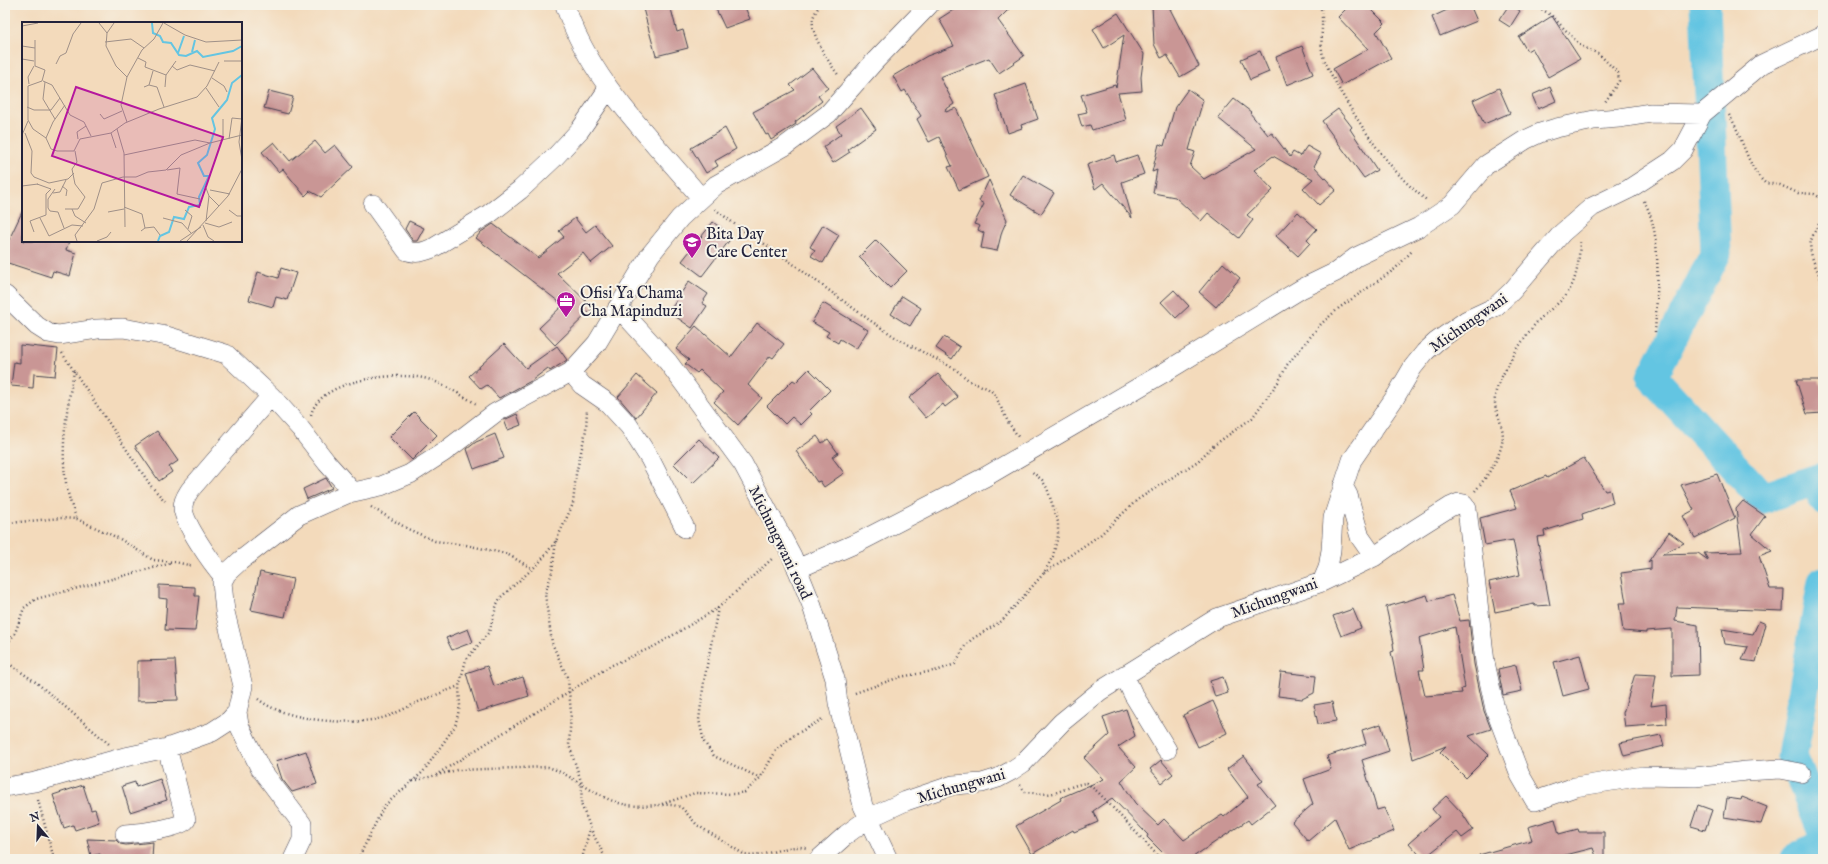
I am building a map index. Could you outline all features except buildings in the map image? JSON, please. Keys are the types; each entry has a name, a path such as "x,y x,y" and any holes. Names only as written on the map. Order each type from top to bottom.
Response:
{"street":[{"path":"565,5 572,27 581,46 608,89 646,136 701,198"},
{"path":"221,573 299,515 351,493 381,486 410,474 444,452 495,413 571,372 597,343 650,255 680,218 716,185 785,146 828,114 929,5"},
{"path":"797,570 859,542 985,477 1165,372 1301,289 1336,272 1356,257 1413,230 1452,205 1486,165 1500,155 1540,133 1594,120 1651,113 1702,114 1762,64 1823,34"},
{"path":"373,204 407,251 414,254 432,248 490,214 520,190 554,158 580,130 608,89"},
{"name":"Michungwani","path":"823,856 847,834 869,818 906,801 953,785 982,783 998,778 1011,771 1023,763 1062,722 1081,706 1124,675 1217,618 1322,582 1328,568 1333,518 1352,460 1396,396 1413,367 1425,352 1466,320 1495,307 1512,291 1562,233 1579,220 1592,207 1629,189 1672,161 1683,150 1702,114"},
{"path":"5,295 36,326 48,333 59,335 97,329 123,328 167,336 226,354 271,396 351,493"},
{"name":"Michungwani road","path":"618,307 668,362 743,464 786,545 811,603 835,679 838,703 862,806 888,859"},
{"path":"571,372 582,386 608,403 629,426 650,460 685,528"},
{"path":"271,396 190,490 184,501 183,508 185,516 208,556 221,573 225,612 243,686 237,712 239,725 260,768 302,824 302,840 293,859"},
{"path":"1343,486 1348,495 1360,537 1374,557"},
{"path":"1322,582 1374,557 1450,507 1459,503 1464,504 1467,509 1485,662 1495,709 1520,775 1535,801 1575,787 1643,776 1695,776 1746,770 1780,769 1801,773"},
{"path":"1124,675 1133,694 1167,750"},
{"path":"5,787 35,782 125,757 167,748 212,732 229,721 237,712"},
{"path":"125,834 176,826 186,820 167,748"}],"path":[{"path":"820,5 812,20 816,39 830,65 840,78 852,87"},
{"path":"1320,5 1323,26 1323,56 1330,73 1348,104 1376,146 1414,190 1443,212"},
{"path":"1535,5 1551,15 1581,46 1599,54 1618,73 1619,81 1594,120"},
{"path":"1719,100 1733,121 1753,166 1762,180 1768,184 1780,185 1798,193 1814,194 1821,198 1823,202"},
{"path":"1629,189 1638,191 1645,203 1652,221 1658,272 1655,332"},
{"path":"662,804 695,793 734,794 745,792 760,778 777,749 793,736 828,716 838,703 876,685 900,677 939,670 954,664 965,646 972,639 1002,621 1044,574 1054,556 1058,536 1058,522 1055,511 1042,480 1021,456 1008,422 994,393 987,388 972,382 955,369 898,339 868,319 774,250 741,229 701,198"},
{"path":"1823,213 1818,228 1812,237 1810,247 1823,283"},
{"path":"1464,504 1485,480 1501,448 1503,432 1495,408 1495,396 1500,382 1529,331 1570,290 1578,270 1580,240 1579,220"},
{"path":"1044,574 1100,535 1138,500 1198,461 1213,446 1252,418 1279,381 1287,365 1321,324 1339,308 1395,269 1410,254 1413,249 1413,230"},
{"path":"48,333 151,486 167,503"},
{"path":"74,370 66,413 64,472 70,504 77,519"},
{"path":"308,439 311,412 317,402 327,393 350,382 402,375 430,380 495,413"},
{"path":"358,859 384,806 423,772 435,757 455,726 460,706 458,686 466,660 489,632 497,604 501,597 533,569 556,541 573,504 576,474 586,430 588,390"},
{"path":"351,493 408,530 435,541 479,547 507,554 533,569"},
{"path":"5,522 9,523 60,518 77,519 120,539 150,559 174,562 221,573"},
{"path":"556,541 552,572 545,594 552,643 568,679 571,713 569,745 582,784 581,804 590,828 606,859"},
{"path":"437,774 610,666 655,646 718,608 763,569 786,545"},
{"path":"5,647 15,633 24,608 36,598 174,562"},
{"path":"718,608 704,681 700,720 701,733 708,750 714,756 760,778"},
{"path":"5,661 37,683 125,757"},
{"path":"243,686 268,707 302,718 330,722 382,718 458,686"},
{"path":"411,782 457,770 548,767 561,771 608,799 624,805 662,804 680,807 697,824 745,855 754,857 778,849 801,847 823,856"},
{"path":"1011,771 1026,792 1039,794 1053,793 1087,783 1098,792 1161,859"},
{"path":"35,782 40,809 46,824 54,859"},
{"path":"582,859 590,828"}],"waterway":[{"path":"1705,5 1716,253 1652,377 1763,498 1818,479 1823,499"},
{"path":"1823,582 1792,756 1823,832"},
{"path":"1795,859 1823,844"}],"place":[{"name":"Bita Day Care Center","path":"692,259"},
{"name":"Ofisi Ya Chama Cha Mapinduzi","path":"566,318"}]}
